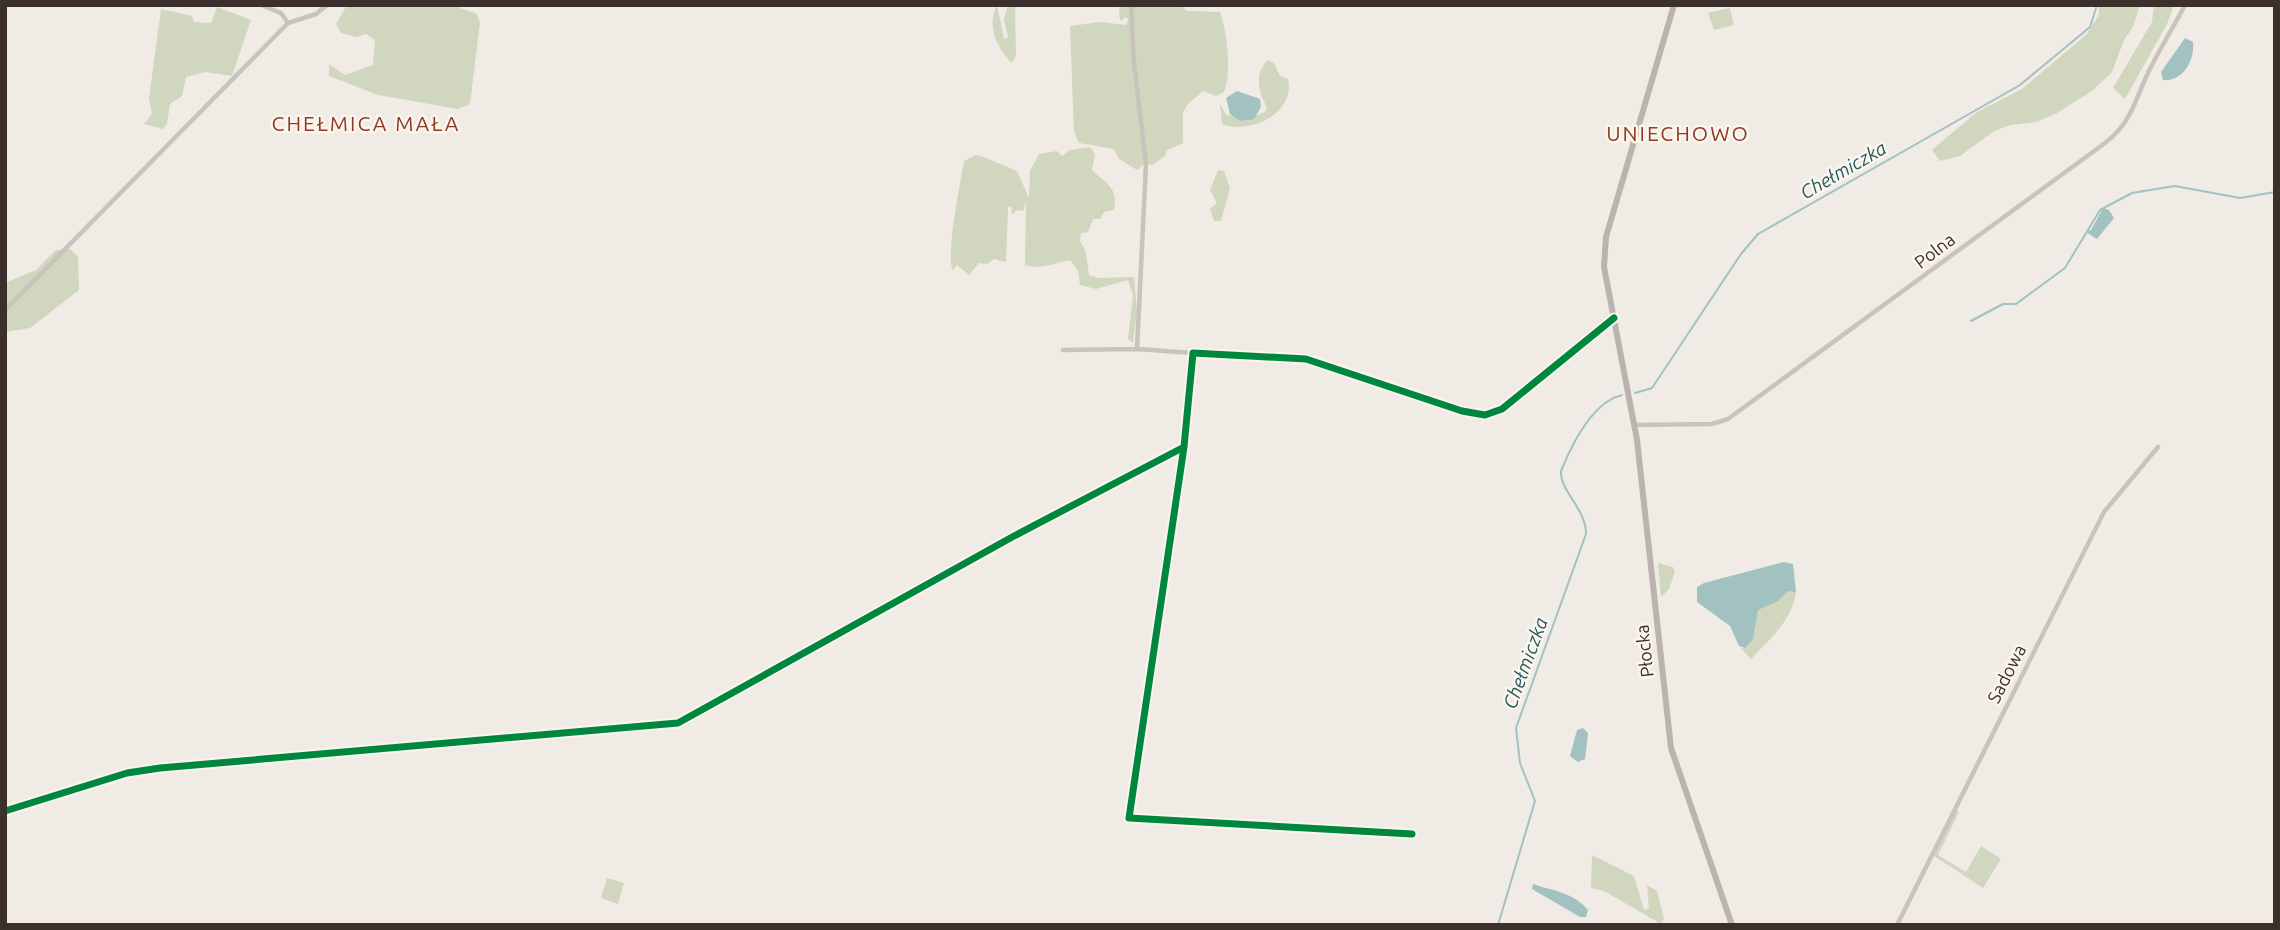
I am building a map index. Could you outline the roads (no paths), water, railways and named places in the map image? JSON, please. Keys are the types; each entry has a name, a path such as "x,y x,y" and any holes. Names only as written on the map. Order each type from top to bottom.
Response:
{"main road":[{"name":"Płocka","path":"1674,5 1604,245 1604,267 1634,425 1671,748 1732,925"}],"street":[{"path":"261,5 281,13 288,23"},
{"path":"5,310 288,23 316,14 327,5"},
{"path":"1131,5 1134,63 1146,164 1137,349"},
{"name":"Polna","path":"1634,425 1712,424 1728,419 1893,301 2105,143 2121,128 2137,103 2149,71 2185,5"},
{"path":"1063,351 1137,349 1306,359 1462,411 1485,415 1507,406 1614,318"},
{"path":"1193,353 1184,447 1129,818 1412,834"},
{"path":"5,811 117,776 160,768 678,723 1014,536 1184,447"},
{"name":"Sadowa","path":"1897,925 2104,512 2158,447"}],"water":[{"path":"2185,38 2193,42 2190,62 2182,74 2170,80 2163,80 2161,72"},
{"path":"1237,91 1260,99 1261,107 1254,119 1240,121 1230,114 1226,98"},
{"path":"2103,208 2109,210 2114,218 2097,239 2086,232 2091,230"},
{"path":"1784,562 1793,564 1796,592 1788,591 1778,601 1758,610 1753,639 1745,648 1739,646 1730,626 1697,602 1697,587 1704,583"},
{"path":"1583,728 1588,733 1585,759 1578,762 1570,756 1577,730"},
{"path":"1533,884 1576,899 1588,910 1586,917 1580,917 1532,889"}],"waterway":[{"name":"Chełmiczka","path":"1635,393 1652,388 1741,254 1758,234 2020,85 2090,27 2097,5"},
{"path":"1971,321 2003,304 2016,304 2065,268 2100,210 2132,193 2175,186 2240,198 2275,192"},
{"name":"Chełmiczka","path":"1498,925 1535,801 1520,763 1516,728 1586,534 1582,516 1564,486 1561,471 1577,437 1592,415 1611,399 1622,395"}],"district":[{"name":"CHEŁMICA MAŁA","path":"366,124"},
{"name":"UNIECHOWO","path":"1678,134"}]}
